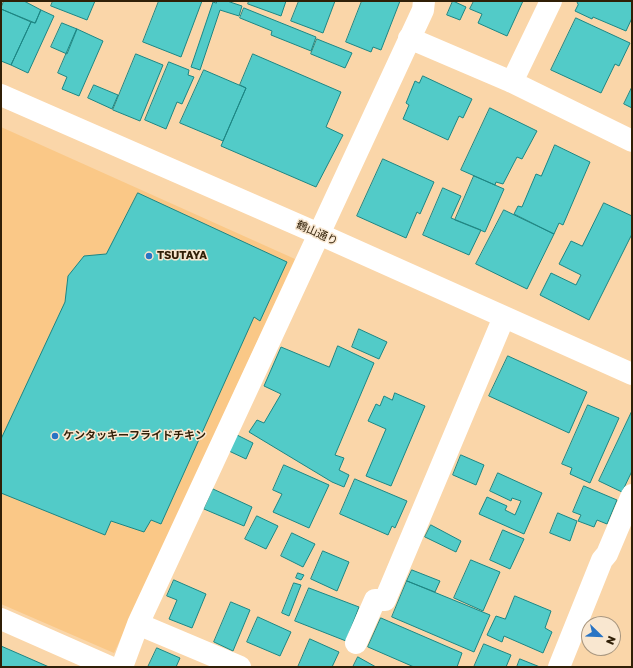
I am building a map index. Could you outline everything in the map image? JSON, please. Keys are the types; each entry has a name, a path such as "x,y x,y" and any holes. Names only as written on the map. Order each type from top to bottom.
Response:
{"street":[{"path":"122,667 138,624 422,10 424,1"},
{"path":"512,82 551,1"},
{"path":"409,38 512,82 632,141"},
{"name":"鶴山通り","path":"1,95 319,234 632,374"},
{"path":"356,643 375,600 384,600 504,316"},
{"path":"559,667 602,560 607,554 632,494"},
{"path":"1,619 110,667"},
{"path":"138,624 240,667"}],"shaded area":[{"path":"1,127 295,259 114,653 1,604"}],"building":[{"path":"4,1 24,1 41,10 35,23 1,9"},
{"path":"53,1 95,1 87,20 51,6"},
{"path":"159,1 202,1 181,57 143,42"},
{"path":"217,1 227,1 242,6 239,16 220,10 200,70 191,67 213,2 216,3"},
{"path":"249,1 286,1 281,16 248,4"},
{"path":"299,1 335,1 323,33 291,21"},
{"path":"362,1 400,1 381,50 373,47 371,52 346,42"},
{"path":"453,1 466,7 460,20 447,15"},
{"path":"474,1 523,1 507,36 478,23 482,14 470,9"},
{"path":"577,1 632,1 632,18 626,31 593,17 592,19 575,11 578,5"},
{"path":"244,8 316,37 311,51 271,35 272,31 240,18"},
{"path":"1,9 31,22 11,65 1,61"},
{"path":"41,10 54,16 28,73 11,65 31,22 35,23"},
{"path":"576,18 630,43 619,66 615,64 601,93 551,70"},
{"path":"62,23 77,29 67,54 51,47"},
{"path":"77,29 103,41 79,96 62,89 67,77 58,73"},
{"path":"317,39 352,53 345,68 311,54"},
{"path":"136,54 163,65 140,121 113,110"},
{"path":"253,54 341,92 326,127 343,135 316,187 221,146 246,88 240,85"},
{"path":"169,62 189,70 188,75 194,77 182,104 177,102 166,129 145,120"},
{"path":"204,70 246,88 223,141 180,123"},
{"path":"423,76 472,99 463,118 459,116 448,140 403,119 409,105 406,103 415,81 419,83"},
{"path":"94,85 118,95 112,109 88,98"},
{"path":"632,87 632,108 624,104"},
{"path":"490,108 537,131 522,159 517,157 503,184 496,182 495,185 461,170"},
{"path":"555,145 590,162 563,225 559,223 554,234 514,214 518,206 522,207 536,174 541,176"},
{"path":"383,159 434,182 420,214 417,212 406,238 357,216"},
{"path":"474,176 504,189 485,232 455,220"},
{"path":"443,188 461,196 451,218 481,230 469,255 423,235"},
{"path":"138,193 287,262 260,321 254,317 161,524 151,520 144,532 111,521 105,535 1,493 1,439 65,302 68,276 84,256 106,254"},
{"path":"604,203 632,216 632,234 589,320 540,295 551,273 576,285 581,275 559,264 571,241 582,246"},
{"path":"504,210 554,234 527,289 476,264"},
{"path":"359,329 387,342 379,359 352,347"},
{"path":"338,346 374,363 335,455 344,458 339,470 349,475 344,487 332,482 249,432 257,420 264,423 281,394 264,386 281,347 329,367"},
{"path":"508,356 587,392 569,433 489,396"},
{"path":"395,393 425,406 391,486 366,476 386,429 368,421 376,404 380,406 384,396 392,400"},
{"path":"588,405 619,418 590,483 570,474 572,468 562,464"},
{"path":"632,411 632,471 622,492 599,481"},
{"path":"237,435 253,443 246,459 229,451"},
{"path":"461,455 484,465 476,485 453,475"},
{"path":"284,465 329,485 309,528 273,512 282,494 273,490"},
{"path":"498,473 542,493 524,534 479,514 487,497 507,506 505,510 515,515 521,501 512,498 511,501 490,491"},
{"path":"355,479 407,501 395,528 392,526 388,535 340,514"},
{"path":"584,486 617,500 607,524 597,520 594,527 578,521 581,515 573,512"},
{"path":"213,489 252,507 244,526 204,509"},
{"path":"558,513 577,521 570,541 550,533"},
{"path":"257,516 278,526 266,549 245,539"},
{"path":"431,525 461,541 456,552 425,537"},
{"path":"503,530 524,539 510,569 490,560"},
{"path":"292,533 315,544 303,567 281,556"},
{"path":"323,551 349,562 337,591 311,579"},
{"path":"471,560 500,572 483,611 454,598"},
{"path":"412,570 440,581 435,592 407,581"},
{"path":"298,573 304,575 301,580 296,578"},
{"path":"174,580 206,594 192,628 169,619 177,600 167,596"},
{"path":"407,581 490,615 474,652 392,617"},
{"path":"294,583 301,585 289,616 282,613"},
{"path":"309,588 359,607 346,641 295,621"},
{"path":"515,596 551,611 545,628 552,632 543,653 504,636 502,642 487,635 496,616 505,619"},
{"path":"231,602 250,610 233,651 214,642"},
{"path":"258,617 291,632 280,656 247,642"},
{"path":"381,618 462,653 457,667 414,667 368,647"},
{"path":"310,639 339,652 332,667 298,667"},
{"path":"484,644 511,655 506,667 474,667"},
{"path":"1,646 49,667 1,667"},
{"path":"157,648 180,658 176,667 148,667"},
{"path":"358,657 376,667 353,667"},
{"path":"520,659 540,667 517,667"}],"place":[{"name":"TSUTAYA","path":"149,256"},
{"name":"ケンタッキーフライドチキン","path":"55,436"}]}
